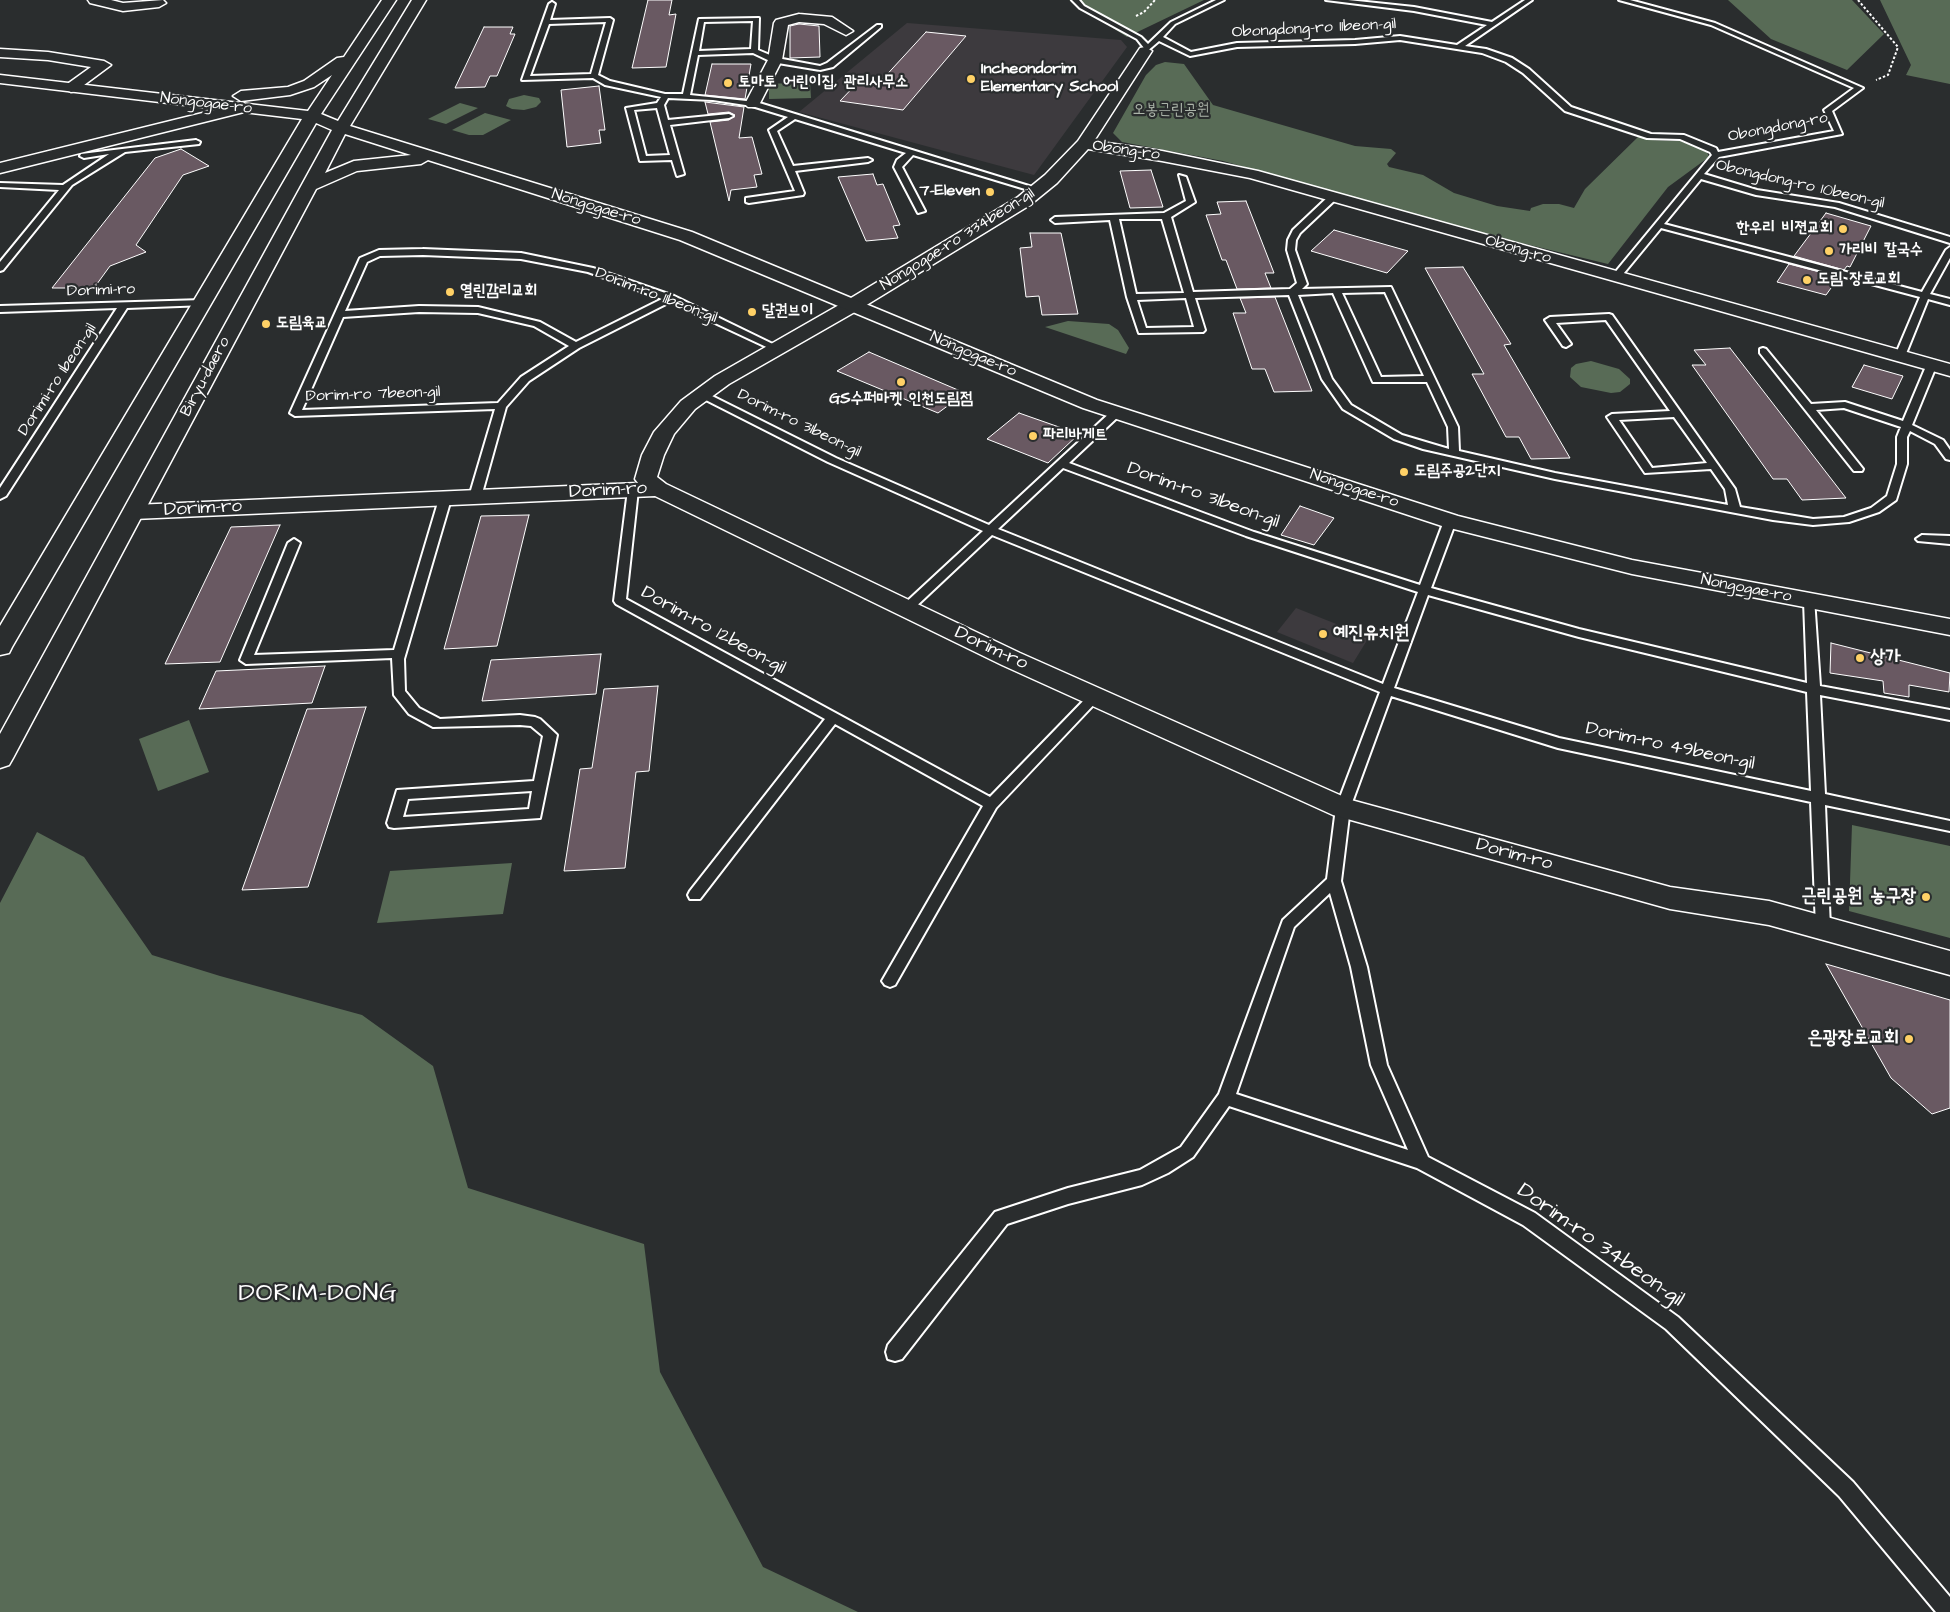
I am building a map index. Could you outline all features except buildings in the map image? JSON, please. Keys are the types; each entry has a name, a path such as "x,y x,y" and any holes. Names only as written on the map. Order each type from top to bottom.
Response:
{"main road":[{"path":"95,0 122,8 159,3"},
{"path":"0,647 312,116 389,0"},
{"name":"Biryu-daero","path":"0,758 341,128 419,0"},
{"path":"753,104 775,60 781,22 799,18 827,20 846,31"},
{"name":"Nongogae-ro 334beon-gil","path":"853,305 1024,201 1051,179 1084,144 1147,50"},
{"path":"184,101 290,91 310,84 355,52"},
{"path":"0,53 48,56 104,65 71,88"},
{"name":"Nongogae-ro","path":"0,79 312,116 341,128 686,236 1090,404 1450,521 1632,567 1950,627"},
{"path":"0,168 242,108"},
{"name":"Obong-ro","path":"1084,144 1212,165 1950,370"},
{"path":"310,186 354,166 378,162 437,158"},
{"path":"646,490 646,479 664,432 688,404 722,380 853,305"},
{"name":"Dorim-ro","path":"134,512 646,490 1095,697 1343,808 1670,898 1769,913 1950,963"}],"lane":[{"path":"1075,0 1082,7 1139,38 1147,50"},
{"name":"Nongogae-ro 334beon-gil","path":"1147,50 1173,23 1221,0"},
{"path":"1329,0 1414,9 1494,24"},
{"path":"1459,47 1529,0"},
{"path":"1622,0 1713,24 1859,88"},
{"path":"552,4 525,78 594,76 608,83 665,96 686,96 753,104 1038,190"},
{"path":"686,96 701,20 757,19 754,51"},
{"path":"546,22 610,20 594,76"},
{"path":"695,52 754,51 775,60 812,68 827,67 879,26"},
{"name":"Obongdong-ro 11beon-gil","path":"1158,37 1190,54 1237,45 1355,42 1400,38 1483,51 1509,60 1526,71 1568,109 1650,136 1681,137 1713,150 1716,155"},
{"name":"Obongdong-ro","path":"1616,277 1701,176 1716,155 1839,132 1828,110 1859,88"},
{"path":"665,96 660,105 680,174"},
{"path":"660,105 630,108 643,159 674,157"},
{"path":"665,123 729,116"},
{"path":"749,200 800,193 773,130 793,117"},
{"path":"84,156 196,142"},
{"path":"0,268 64,188 76,178 123,150"},
{"path":"912,152 900,162 898,167 921,211"},
{"path":"790,169 868,160"},
{"name":"Obongdong-ro 10beon-gil","path":"1701,176 1756,192 1836,205 1950,240"},
{"path":"1055,220 1166,216 1192,202 1182,177"},
{"path":"0,185 64,188"},
{"path":"1292,292 1302,284 1291,250 1292,240 1296,232 1332,198"},
{"path":"1114,217 1132,297 1142,331 1200,330 1166,216"},
{"path":"1660,225 1950,302"},
{"path":"1900,356 1924,295 1950,250"},
{"name":"Dorim-ro 11beon-gil","path":"379,253 432,252 520,256 590,270 671,298 778,348"},
{"name":"Dorim-ro 7beon-gil","path":"379,253 362,260 295,413 501,406"},
{"path":"1132,297 1388,289 1453,427 1454,453"},
{"path":"1336,290 1377,380 1430,378"},
{"path":"1292,292 1327,379 1347,407 1398,437 1454,453 1555,476 1735,510 1813,522 1845,520 1874,510 1892,498 1902,464 1902,437 1932,364"},
{"path":"475,497 501,406 525,379 576,346 671,298"},
{"name":"Dorimi-ro","path":"0,309 203,303"},
{"name":"Dorimi-ro 1beon-gil","path":"0,496 124,306"},
{"path":"339,314 419,309 478,310 537,324 576,346"},
{"path":"1566,344 1550,320 1609,317 1730,489 1735,510"},
{"path":"1763,351 1858,469"},
{"name":"Dorim-ro 31beon-gil","path":"702,394 832,460 991,530 1387,690"},
{"path":"1808,407 1845,405 1906,426 1939,442 1950,457"},
{"path":"906,609 1117,412"},
{"path":"1677,414 1612,416 1649,471 1714,466"},
{"name":"Dorim-ro 31beon-gil","path":"1061,464 1250,534 1424,590"},
{"name":"Dorim-ro 12beon-gil","path":"646,490 620,601 991,804"},
{"path":"445,499 402,625 399,692 414,711 438,724 520,720 534,722 550,735 535,814 394,823 402,794 540,786"},
{"path":"1422,1162 1379,1065 1359,967 1334,881 1343,808 1450,521"},
{"path":"1922,539 1950,540"},
{"path":"294,542 246,660 400,654"},
{"path":"1424,590 1579,633 1813,689 1950,714"},
{"path":"1810,601 1823,928"},
{"name":"Dorim-ro 49beon-gil","path":"1387,690 1558,743 1950,826"},
{"path":"890,981 991,804 1095,697"},
{"path":"695,895 833,718"},
{"path":"895,1352 1001,1218 1068,1196 1142,1177 1162,1168 1187,1152 1226,1098 1288,924 1334,881"},
{"name":"Dorim-ro 34beon-gil","path":"1226,1098 1422,1162 1529,1219 1672,1323 1846,1489 1949,1612"}],"path":[{"path":"1858,0 1898,47 1888,75 1859,88"}],"shaded area":[{"name":"Incheondorim Elementary School","path":"907,23 1121,40 1127,47 1034,175 799,112"},
{"name":"예진유치원","path":"1296,608 1369,637 1353,663 1277,632"}],"green space":[{"path":"1069,0 1204,0 1127,37"},
{"path":"1728,0 1852,0 1884,34 1847,70 1771,39"},
{"path":"1880,0 1950,0 1950,84 1906,75 1911,65"},
{"name":"오봉근린공원","path":"1165,62 1184,64 1213,105 1355,146 1391,149 1396,153 1387,164 1389,167 1423,175 1454,193 1497,206 1530,211 1531,208 1543,204 1559,204 1574,208 1585,189 1639,136 1652,140 1681,141 1707,152 1709,157 1668,187 1608,264 1513,241 1223,161 1122,142 1113,133 1146,75 1156,65"},
{"path":"810,82 811,98 769,99 769,84"},
{"path":"524,95 539,98 541,102 536,107 524,110 512,109 506,106 509,99"},
{"path":"460,103 478,108 446,124 428,119"},
{"path":"485,113 511,120 483,135 469,135 452,130"},
{"path":"1068,321 1109,324 1118,330 1129,348 1126,354 1045,327"},
{"path":"1591,361 1619,369 1630,379 1630,384 1620,392 1611,393 1581,387 1570,377 1571,368 1576,364"},
{"path":"189,720 209,772 158,791 139,739"},
{"path":"1852,825 1950,846 1950,938 1849,911"},
{"path":"37,832 84,857 152,955 220,976 362,1015 433,1066 468,1188 644,1244 660,1372 763,1567 858,1612 0,1612 0,903"},
{"path":"512,863 503,914 377,923 390,871"}],"place":[{"name":"Incheondorim Elementary School","path":"971,79"},
{"name":"토마토 어린이집, 관리사무소","path":"728,83"},
{"name":"7-Eleven","path":"990,192"},
{"name":"한우리 비젼교회","path":"1843,229"},
{"name":"가리비 칼국수","path":"1829,251"},
{"name":"도림 장로교회","path":"1807,280"},
{"name":"열린감리교회","path":"450,292"},
{"name":"달권브이","path":"752,312"},
{"name":"도림육교","path":"266,324"},
{"name":"GS수퍼마켓 인천도림점","path":"901,382"},
{"name":"파리바게트","path":"1033,436"},
{"name":"도림주공2단지","path":"1404,472"},
{"name":"예진유치원","path":"1323,634"},
{"name":"상가","path":"1860,658"},
{"name":"근린공원 농구장","path":"1926,897"},
{"name":"은광장로교회","path":"1909,1039"}],"district":[{"name":"DORIM-DONG","path":"318,1295"}]}
